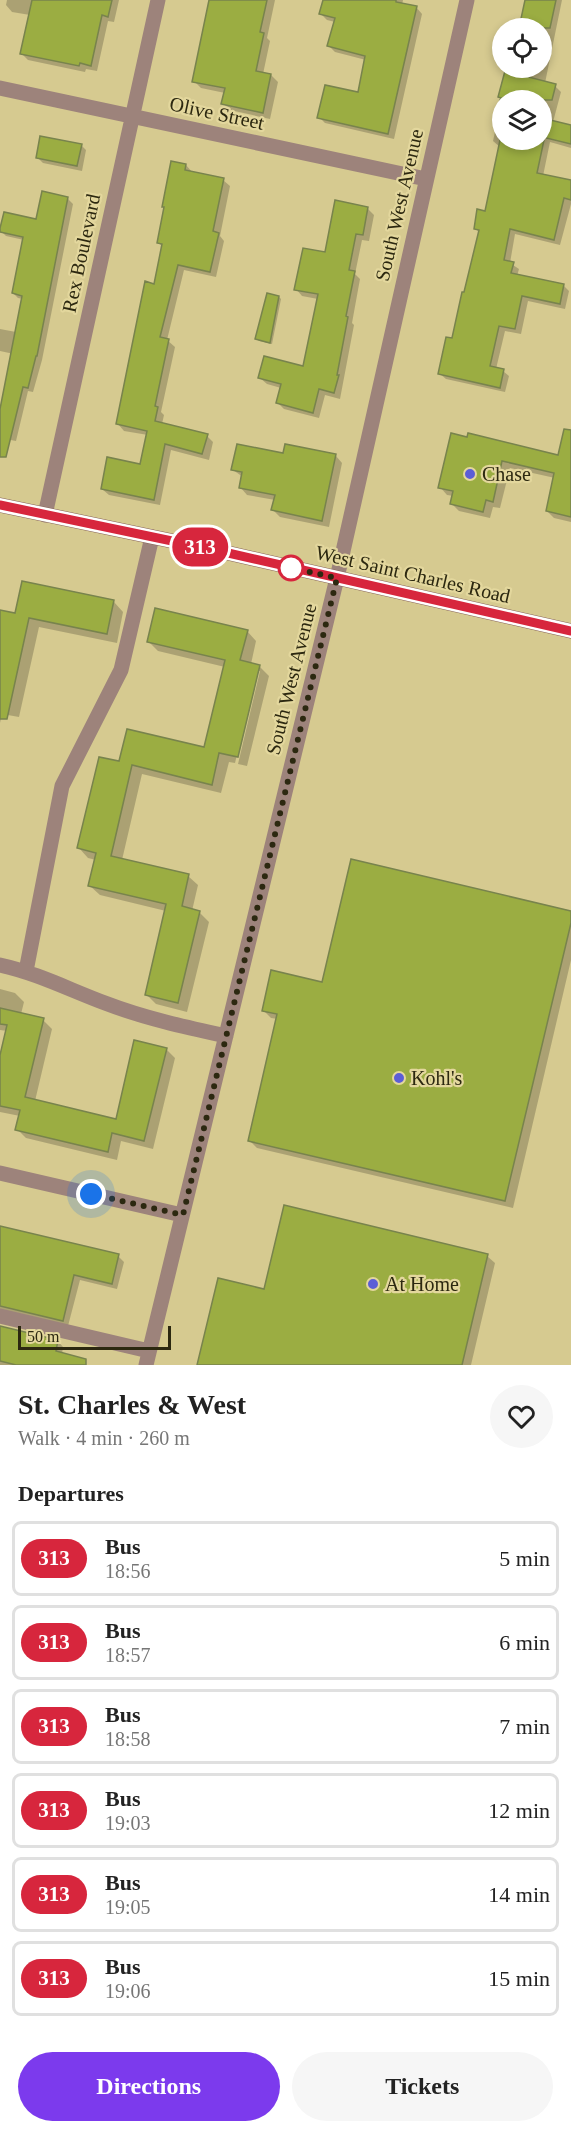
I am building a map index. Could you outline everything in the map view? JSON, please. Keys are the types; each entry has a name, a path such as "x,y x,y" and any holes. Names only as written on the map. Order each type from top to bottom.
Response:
{"main road":[{"name":"West Saint Charles Road","path":"0,505 337,578 571,632"}],"street":[{"name":"Rex Boulevard","path":"45,515 158,0"},
{"name":"South West Avenue","path":"148,1358 337,578 467,0"},
{"name":"Olive Street","path":"0,88 426,179"},
{"path":"26,971 62,786 121,670 152,537"},
{"path":"0,965 26,971 106,1004 161,1022 226,1036"},
{"path":"0,1173 183,1215"},
{"path":"0,1316 148,1358"}],"building":[{"path":"32,0 112,0 108,17 102,15 91,66 80,63 79,66 20,54"},
{"path":"209,0 267,0 260,32 264,33 256,71 271,74 263,113 221,104 225,88 192,82"},
{"path":"323,0 396,0 396,2 417,6 388,134 317,118 325,85 358,92 365,56 327,46 335,18 319,14"},
{"path":"525,0 556,0 552,19 521,18"},
{"path":"503,78 532,78 556,84 552,100 552,90 500,90"},
{"path":"552,120 571,125 571,144 552,139"},
{"path":"40,136 82,144 77,166 36,158"},
{"path":"498,150 542,150 537,173 571,180 571,200 564,198 554,240 510,229 504,260 514,262 511,273 564,284 560,304 522,296 515,329 499,326 490,366 504,369 500,388 438,374 446,337 452,338 479,230 474,229 477,209 485,211"},
{"path":"171,161 186,164 185,170 224,178 213,231 219,233 210,272 178,265 160,337 169,339 155,406 158,407 155,421 208,434 202,454 165,444 154,500 101,489 107,457 140,464 147,431 116,424 145,281 154,284 162,244 157,243"},
{"path":"42,191 68,197 37,356 28,388 23,387 6,457 0,457 0,409 22,296 12,293 23,237 0,232 0,228 4,212 36,219"},
{"path":"335,200 368,207 363,235 356,234 349,270 355,271 346,316 348,317 337,375 339,375 334,393 319,389 313,413 276,403 281,384 258,378 264,356 303,366 318,294 294,290 303,248 325,252"},
{"path":"267,293 279,296 270,343 255,339"},
{"name":"Chase","path":"564,429 571,430 571,517 546,511 554,473 502,461 493,502 486,500 483,512 450,504 453,491 438,488 451,433 467,437 468,433 558,455"},
{"path":"237,444 283,453 285,444 336,454 322,521 271,510 275,495 239,488 242,472 231,470"},
{"path":"22,581 114,600 107,634 29,618 7,719 0,719 0,610 15,613"},
{"path":"155,608 248,630 240,660 260,665 238,757 219,753 212,785 132,765 111,856 189,874 182,906 200,911 178,1003 145,995 166,904 88,886 96,853 77,848 99,757 119,761 127,729 204,747 225,660 147,642"},
{"name":"Kohl's","path":"351,859 571,911 571,923 505,1201 248,1141 277,1014 262,1011 271,970 322,982"},
{"path":"0,1008 44,1018 25,1097 116,1119 134,1040 167,1048 144,1141 112,1133 108,1152 15,1130 20,1110 0,1106 0,1055 7,1025 0,1024"},
{"name":"At Home","path":"284,1205 488,1254 462,1365 197,1365 218,1278 264,1289"},
{"path":"0,1226 119,1254 112,1284 74,1275 63,1321 0,1306"},
{"path":"0,1326 58,1340 56,1351 86,1359 86,1365 16,1365 0,1361"}],"bus line":[{"name":"313","path":"0,505 215,550 571,631"}],"place":[{"name":"Chase","path":"470,474"},
{"name":"Kohl's","path":"399,1078"},
{"name":"At Home","path":"373,1284"}],"route":[{"path":"91,1194 183,1215 337,578 291,568"}]}
